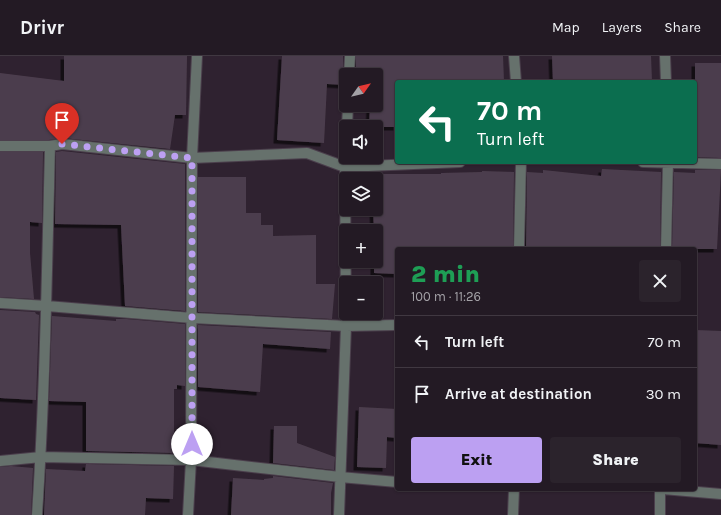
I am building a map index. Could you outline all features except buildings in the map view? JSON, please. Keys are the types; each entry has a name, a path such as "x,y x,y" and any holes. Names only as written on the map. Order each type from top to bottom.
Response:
{"street":[{"path":"188,515 191,460 192,158 197,56"},
{"path":"349,68 350,56"},
{"path":"514,56 516,80"},
{"path":"665,56 666,80"},
{"path":"0,146 50,146 62,144 192,158 307,153 345,167 414,164"},
{"path":"37,515 41,457 47,306 50,146"},
{"path":"697,163 721,164"},
{"path":"339,515 346,326 345,164"},
{"path":"519,247 521,164"},
{"path":"666,247 668,164"},
{"path":"0,303 192,318 346,326 395,325"},
{"path":"0,461 41,457 191,460 395,482"},
{"path":"513,515 514,491"},
{"path":"660,515 661,491"},
{"path":"685,491 721,494"}],"route":[{"path":"62,144 192,158 192,444"}]}
